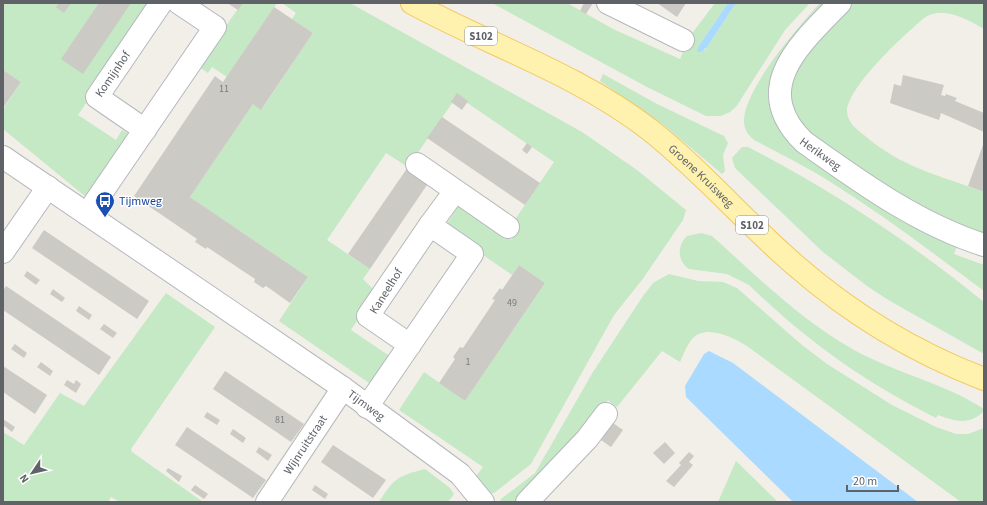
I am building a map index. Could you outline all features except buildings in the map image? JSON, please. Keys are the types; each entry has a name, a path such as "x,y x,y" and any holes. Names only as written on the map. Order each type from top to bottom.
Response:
{"main road":[{"name":"Groene Kruisweg","path":"412,3 530,59 598,96 649,129 716,189 795,265 840,301 869,321 917,348 979,378"},
{"name":"Groene Kruisweg","path":"444,3 530,59"}],"street":[{"name":"Komijnhof","path":"145,130 97,97 161,3"},
{"path":"87,214 215,27 180,3"},
{"path":"608,3 683,40"},
{"name":"Herikweg","path":"840,3 820,24 785,70 779,90 779,104 785,119 794,132 804,142 881,195 945,230 984,245"},
{"name":"Tijmweg","path":"3,157 343,388 460,474 483,502"},
{"path":"417,164 508,227"},
{"path":"3,252 48,187"},
{"name":"Kaneelhof","path":"410,344 368,316 455,191"},
{"path":"367,407 472,254 430,225"},
{"name":"Wijnruitstraat","path":"267,502 343,388"},
{"path":"527,502 587,439 606,414"}],"green space":[{"path":"3,3 150,3 150,8 78,115 116,140 122,130 132,136 86,197 3,129 3,109 21,82 3,70"},
{"path":"242,3 277,3 227,77 212,67 208,73 198,66"},
{"path":"282,3 350,3 582,132 637,170 686,210 683,220 642,280 614,315 531,464 494,493 489,493 476,476 483,467 399,410 424,372 465,401 545,283 519,265 512,275 444,228 459,205 511,240 520,226 514,221 554,162 457,96 408,167 386,153 327,240 370,269 363,279 376,292 351,330 391,357 372,385 279,321 308,277 190,197 253,104 262,109 313,33 292,19 296,13"},
{"path":"492,3 567,3 613,29 680,59 690,36 715,3 728,3 698,47 705,50 736,3 810,3 785,30 736,107 730,112 721,116 706,116 647,87"},
{"path":"820,3 834,3 778,73 769,90 769,107 776,121 782,130 959,241 954,254 984,265 984,291 908,234 869,207 820,175 754,140 747,132 744,121 746,108 762,76 786,42"},
{"path":"850,3 984,3 984,29 970,21 946,13 931,14 924,18 879,61 867,75 850,100 847,115 855,128 892,155 921,170 984,192 984,238 937,220 809,137 793,111 789,88 801,57"},
{"path":"603,74 657,104 724,136 728,143 723,155 725,171 722,174 665,126 600,81"},
{"path":"742,147 748,147 810,181 870,218 928,259 984,302 984,354 890,301 867,286 823,252 735,168 732,158"},
{"path":"701,233 712,236 797,312 834,338 870,358 953,392 984,409 984,411 973,419 962,421 938,415 936,418 884,390 837,359 793,325 749,285 727,274 689,269 682,262 680,257 681,244 687,236"},
{"path":"669,274 698,281 723,282 737,288 802,345 827,364 892,405 936,427 956,434 968,434 984,428 984,502 961,502 747,346 728,336 705,332 698,334 692,339 680,362 662,351 617,407 608,400 593,424 523,502 500,502 501,499 535,473 593,372 643,296 653,283"},
{"path":"166,293 215,327 131,449 132,452 203,502 120,502 111,497 108,502 3,502 3,432 24,445 60,393 84,406"},
{"path":"736,461 778,502 718,502"},
{"path":"425,469 450,488 454,494 448,502 379,502 393,483 398,479"}],"water":[{"path":"728,3 736,3 707,47 701,52 697,52 698,47"},
{"path":"709,351 733,363 918,502 793,502 686,397 685,386 704,354"}],"place":[{"name":"Tijmweg","path":"105,218"}]}
